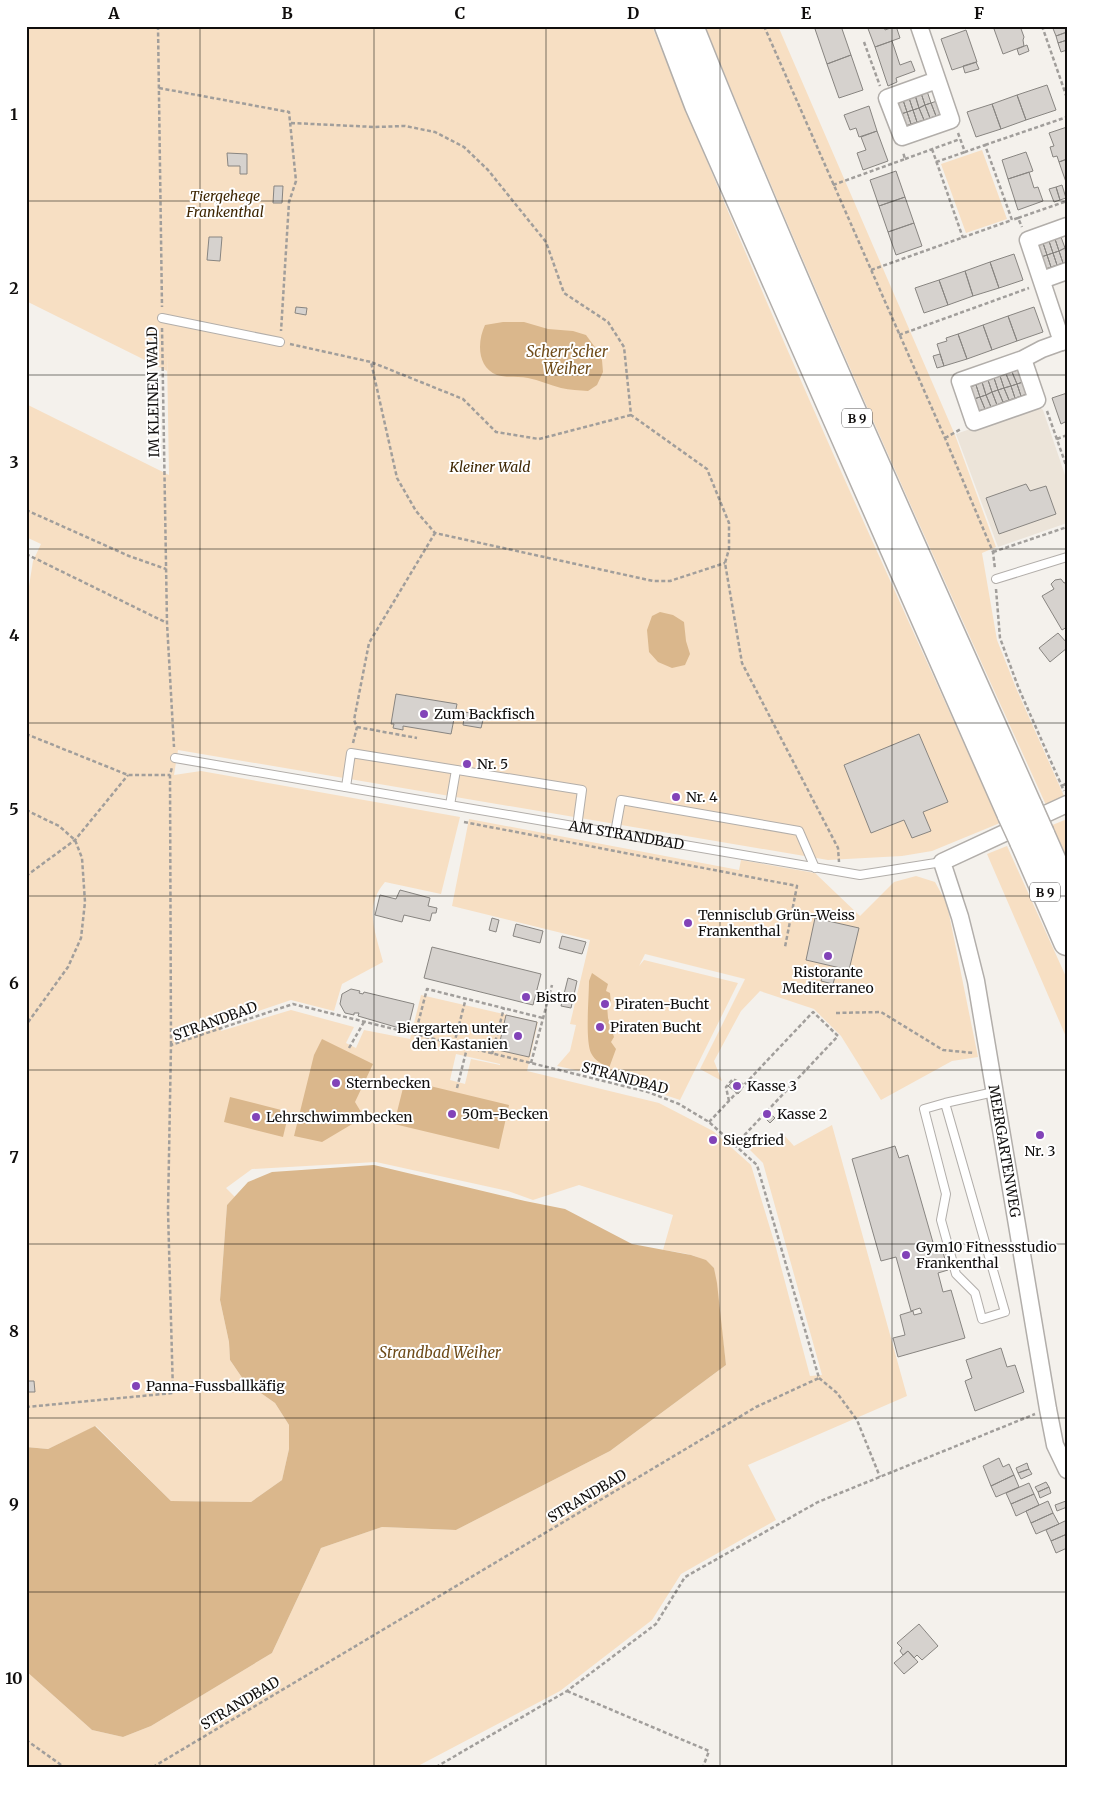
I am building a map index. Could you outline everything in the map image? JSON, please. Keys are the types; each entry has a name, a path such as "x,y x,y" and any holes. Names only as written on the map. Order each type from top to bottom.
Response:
{"highway":[{"name":"B 9","path":"668,26 698,105 1032,837 1067,942"},
{"name":"B 9","path":"690,26 718,97 1020,811"},
{"name":"B 9","path":"1032,837 1067,893"}],"street":[{"path":"919,26 951,120 902,136 887,98 937,80"},
{"path":"1023,359 1037,400 974,422 960,381 1023,359 1064,341 1028,240 1067,226"},
{"path":"1042,282 1067,271"},
{"name":"AM STRANDBAD","path":"942,862 1067,804"},
{"name":"MEERGARTENWEG","path":"942,862 960,917 976,981 1048,1409 1055,1445 1067,1470"}],"lane":[{"path":"162,318 280,342"},
{"path":"996,579 1067,557"},
{"path":"346,787 351,752 582,790 576,826"},
{"name":"AM STRANDBAD","path":"175,758 860,875 942,862"},
{"path":"450,805 456,770"},
{"path":"615,833 621,800 799,831 816,868"},
{"path":"945,1103 1005,1312 982,1319 975,1293 956,1274 941,1220 946,1194 924,1109 945,1103 994,1092"}],"path":[{"name":"IM KLEINEN WALD","path":"158,26 166,623 175,758"},
{"path":"764,26 993,552 1000,638 1019,689 1062,786 1067,783"},
{"path":"1042,26 1067,98"},
{"path":"864,42 881,90 887,98"},
{"path":"159,88 289,112 296,181 290,202 280,342 371,362 463,399 496,432 539,439 631,415"},
{"path":"936,162 1067,117"},
{"path":"951,120 956,126 965,152"},
{"path":"291,123 375,127 405,126 435,132 464,147 488,170 546,242 564,293 608,322 624,347 631,415 707,469 729,523 729,549 725,563 742,663 838,848 841,872"},
{"path":"902,136 900,145 905,159"},
{"path":"833,185 960,139"},
{"path":"985,145 1012,220"},
{"path":"932,149 963,238"},
{"path":"871,270 1067,201"},
{"path":"1018,218 1028,240"},
{"path":"899,335 1042,282"},
{"path":"371,362 397,478 416,511 435,533 653,581 670,581 725,563"},
{"path":"1037,400 1045,406 1067,468"},
{"path":"1057,439 1067,435"},
{"path":"26,510 129,556 166,570"},
{"path":"993,552 1067,527"},
{"path":"351,752 357,726 354,720 369,643 435,533"},
{"path":"26,554 166,623"},
{"path":"357,726 417,738"},
{"path":"26,734 128,775 170,774"},
{"path":"171,1045 170,774 175,758"},
{"path":"26,876 75,840 128,775"},
{"path":"26,810 59,826 75,840 82,858 85,902 81,938 68,967 26,1025"},
{"path":"464,822 797,886 785,947"},
{"path":"531,1064 552,985"},
{"path":"415,1035 427,989 543,1018"},
{"path":"454,1044 466,998"},
{"name":"STRANDBAD","path":"26,1407 173,1393 168,1211 171,1045 293,1004 648,1092 679,1104 709,1122 758,1165 819,1378 756,1406 153,1767"},
{"path":"492,1054 504,1008"},
{"path":"709,1122 814,1012 838,1036 735,1145"},
{"path":"836,1014 881,1012 943,1050 976,1053 988,1052"},
{"path":"349,1048 364,1022"},
{"path":"457,1088 467,1048"},
{"path":"729,1101 726,1087 729,1082 733,1079 744,1085"},
{"path":"819,1378 837,1393 857,1420 880,1477"},
{"path":"436,1767 568,1691 656,1624 685,1577 818,1502 1048,1409"},
{"path":"568,1691 709,1751 703,1767"},
{"path":"26,1740 64,1767"}],"shaded area":[{"path":"1038,405 1043,410 1067,481 1067,523 998,547 956,434"}],"green space":[{"path":"26,26 652,26 777,327 1000,823 932,851 902,856 828,860 178,750 174,775 201,771 460,817 441,894 385,882 378,891 374,901 373,921 383,962 342,984 334,1011 291,1000 220,1024 221,1031 291,1010 354,1027 346,1043 356,1048 364,1030 410,1039 421,995 538,1022 527,1071 659,1103 713,1131 751,1165 776,1248 810,1376 822,1375 763,1163 744,1144 746,1139 760,1135 774,1144 784,1135 794,1146 832,1125 907,1396 748,1465 776,1520 681,1574 652,1620 560,1691 416,1767 26,1767 26,1671 92,1730 123,1737 151,1726 272,1653 321,1548 382,1527 456,1530 610,1451 726,1365 714,1268 697,1257 663,1250 673,1215 579,1185 533,1200 508,1191 376,1162 252,1169 226,1188 235,1197 227,1205 220,1300 229,1342 230,1360 245,1382 275,1403 289,1425 289,1449 282,1480 251,1502 171,1501 96,1426 48,1449 26,1447 26,605 33,561 41,544 26,537 26,404 169,475 167,355 167,371 26,301","holes":["456,1054 500,1064 471,1059 465,1084 450,1080"]},
{"path":"705,26 778,26 955,435 996,547 982,553 997,640 1064,796 1046,805 829,320"},
{"path":"982,150 1007,219 966,233 941,164"},
{"path":"469,819 739,870 741,860 815,873 860,916 894,882 916,876 935,882 947,904 978,1057 952,1061 881,1100 841,1036 814,1009 760,991 741,1011 714,1061 722,1081 700,1069 745,979 645,954 639,966 644,960 738,983 680,1100 617,1079 557,1066 570,1051 576,1025 570,1024 590,940 452,906"},
{"path":"1067,819 1067,867 1050,826"},
{"path":"1007,846 1067,979 1067,1039 987,854"}],"water":[{"name":"Scherr'scher Weiher","path":"503,322 524,322 548,329 573,331 586,335 602,360 603,372 597,385 588,391 568,389 528,378 501,376 490,371 482,360 480,346 482,332 485,325"},
{"path":"660,612 673,615 684,622 686,641 690,654 685,665 672,668 658,662 649,652 647,630 652,616"},
{"name":"Piraten Bucht","path":"592,973 608,984 606,991 610,993 611,1004 607,1005 608,1018 614,1037 611,1042 616,1049 609,1068 595,1058 589,1047 589,981"},
{"name":"Sternbecken","path":"322,1039 373,1064 355,1102 364,1117 322,1142 294,1136 314,1055"},
{"name":"50m-Becken","path":"405,1080 509,1105 499,1149 394,1124"},
{"name":"Lehrschwimmbecken","path":"230,1097 289,1112 283,1137 224,1122"},
{"name":"Strandbad Weiher","path":"374,1165 565,1209 632,1244 691,1255 706,1260 714,1268 717,1283 726,1365 610,1451 456,1530 382,1527 321,1548 272,1653 151,1726 123,1737 92,1730 26,1671 26,1447 48,1449 95,1426 171,1501 251,1502 282,1480 289,1449 289,1425 275,1403 245,1382 230,1360 229,1342 220,1300 227,1205 248,1182 272,1172"}],"building":[{"path":"824,26 841,26 851,55 827,64 815,29"},
{"path":"867,26 884,26 885,30 896,26 900,38 875,47"},
{"path":"1003,26 1020,26 1024,37 1024,46 1003,54 994,29"},
{"path":"1052,26 1067,26 1067,32 1056,36"},
{"path":"966,30 977,62 952,70 941,39"},
{"path":"1067,32 1067,40 1058,43 1056,36"},
{"path":"1067,40 1067,50 1061,52 1058,43"},
{"path":"892,41 900,65 911,61 915,71 896,78 897,82 888,86 875,47"},
{"path":"1027,45 1029,51 1019,55 1017,49"},
{"path":"851,55 863,90 839,98 827,64"},
{"path":"976,62 979,69 965,73 963,66"},
{"path":"1047,85 1056,110 1026,120 1017,95"},
{"path":"927,91 931,103 925,105 921,93"},
{"path":"921,93 925,105 919,108 915,95"},
{"path":"915,95 919,108 913,110 909,98"},
{"path":"1017,95 1026,120 1001,129 992,104"},
{"path":"909,98 913,110 907,112 903,100"},
{"path":"903,100 907,112 901,114 897,102"},
{"path":"937,101 942,114 936,116 931,103"},
{"path":"931,103 936,116 930,118 925,105"},
{"path":"992,104 1001,129 976,137 967,112"},
{"path":"925,105 930,118 924,120 919,108"},
{"path":"869,106 877,131 859,137 856,128 850,130 844,115"},
{"path":"919,108 924,120 917,122 913,110"},
{"path":"913,110 917,122 911,124 907,112"},
{"path":"907,112 911,124 905,126 901,114"},
{"path":"1067,127 1067,159 1059,162 1057,156 1053,157 1050,147 1054,146 1049,133"},
{"path":"877,131 888,161 863,170 857,153 866,150 861,137"},
{"path":"1026,152 1033,171 1008,179 1002,160"},
{"path":"227,153 247,154 247,174 240,174 240,166 228,166"},
{"path":"1067,159 1067,185 1059,162"},
{"path":"896,171 905,197 879,206 870,180"},
{"path":"1029,172 1034,188 1038,187 1043,201 1018,210 1008,179"},
{"path":"1062,185 1066,198 1060,200 1056,187"},
{"path":"274,186 283,186 282,203 273,203"},
{"path":"1056,187 1060,200 1054,202 1049,189"},
{"path":"905,197 914,223 888,232 879,206"},
{"path":"914,223 922,246 896,255 888,232"},
{"path":"209,237 222,237 220,261 207,260"},
{"path":"1061,237 1065,248 1059,251 1055,239"},
{"path":"1055,239 1059,251 1053,253 1049,241"},
{"path":"1049,241 1053,253 1047,255 1043,243"},
{"path":"1043,243 1047,255 1041,257 1037,245"},
{"path":"1065,248 1067,262 1063,263 1059,251"},
{"path":"1059,251 1063,263 1057,265 1053,253"},
{"path":"1053,253 1057,265 1051,267 1047,255"},
{"path":"1014,254 1023,280 999,288 990,262"},
{"path":"1047,255 1051,267 1045,269 1041,257"},
{"path":"990,262 999,288 973,296 965,271"},
{"path":"965,271 973,296 948,305 939,280"},
{"path":"939,280 948,305 924,313 915,288"},
{"path":"296,307 307,308 306,315 295,313"},
{"path":"1034,307 1043,332 1017,341 1008,316"},
{"path":"1008,316 1017,341 992,350 983,325"},
{"path":"983,325 992,350 967,359 958,334"},
{"path":"958,334 967,359 944,366 937,344 947,341 946,338"},
{"path":"940,354 944,366 937,368 933,356"},
{"path":"1018,370 1023,382 1017,384 1012,372"},
{"path":"1012,372 1017,384 1011,386 1006,374"},
{"path":"1006,374 1011,386 1004,388 1000,376"},
{"path":"1000,376 1004,388 998,390 994,378"},
{"path":"994,378 998,390 992,392 988,380"},
{"path":"988,380 992,392 986,395 982,382"},
{"path":"982,382 986,395 980,397 976,385"},
{"path":"1023,382 1027,394 1021,396 1017,384"},
{"path":"1017,384 1021,396 1015,398 1011,386"},
{"path":"976,385 980,397 974,399 970,387"},
{"path":"1011,386 1015,398 1009,400 1004,388"},
{"path":"1004,388 1009,400 1003,402 998,390"},
{"path":"998,390 1003,402 997,405 992,392"},
{"path":"992,392 997,405 991,407 986,395"},
{"path":"1067,393 1067,421 1061,424 1052,398"},
{"path":"986,395 991,407 985,409 980,397"},
{"path":"980,397 985,409 978,411 974,399"},
{"path":"1026,484 1030,491 1046,486 1056,514 999,534 986,498"},
{"path":"1061,579 1064,583 1067,582 1067,627 1062,630 1042,596 1054,589 1051,584 1055,580"},
{"path":"1058,633 1067,643 1067,648 1050,662 1039,648"},
{"name":"Zum Backfisch","path":"396,694 457,704 451,734 403,726 403,730 393,728 394,724 391,724"},
{"path":"465,712 484,716 481,728 463,725"},
{"path":"919,734 948,802 923,812 931,831 912,838 904,820 871,833 844,765"},
{"path":"400,890 430,898 428,906 437,908 436,913 432,913 430,921 404,915 402,922 375,915 380,895 396,899"},
{"path":"492,918 499,920 496,932 489,930"},
{"path":"815,918 859,928 849,970 806,960"},
{"path":"516,924 543,931 540,943 513,936"},
{"path":"562,936 586,942 582,954 559,948"},
{"path":"432,947 541,974 533,1005 424,978"},
{"path":"824,971 836,973 833,984 821,981"},
{"path":"568,978 577,981 571,1008 561,1006"},
{"path":"351,989 360,991 359,993 363,994 364,992 414,1004 408,1028 406,1030 358,1016 359,1013 354,1013 354,1015 345,1013 340,1004 342,994"},
{"name":"Biergarten unter den Kastanien","path":"506,1015 537,1022 529,1057 498,1050"},
{"path":"733,1081 742,1089 738,1094 728,1086"},
{"path":"765,1109 775,1118 770,1123 761,1114"},
{"path":"895,1146 899,1158 908,1155 934,1246 941,1245 948,1270 938,1273 943,1292 951,1290 965,1338 898,1357 893,1338 905,1335 900,1315 913,1311 914,1315 922,1313 920,1308 911,1311 896,1257 881,1261 852,1159"},
{"path":"1001,1348 1007,1367 1015,1365 1024,1392 975,1411 965,1381 972,1378 966,1360"},
{"path":"26,1381 34,1381 35,1392 26,1392"},
{"path":"999,1458 1003,1467 1009,1464 1014,1475 991,1486 983,1466"},
{"path":"1027,1463 1029,1469 1018,1473 1016,1468"},
{"path":"1029,1469 1032,1474 1021,1479 1018,1473"},
{"path":"1014,1475 1019,1487 996,1497 991,1486"},
{"path":"1046,1482 1049,1487 1038,1492 1035,1487"},
{"path":"1029,1483 1034,1494 1011,1504 1006,1493"},
{"path":"1049,1487 1051,1493 1040,1498 1038,1492"},
{"path":"1034,1494 1039,1505 1016,1516 1011,1504"},
{"path":"1048,1501 1053,1513 1031,1523 1026,1511"},
{"path":"1066,1501 1067,1507 1057,1511 1055,1505"},
{"path":"1053,1513 1059,1524 1036,1534 1031,1523"},
{"path":"1067,1520 1067,1534 1051,1541 1046,1530"},
{"path":"1067,1534 1067,1548 1056,1553 1051,1541"},
{"path":"919,1624 938,1646 922,1660 917,1655 914,1658 908,1651 903,1655 900,1651 902,1648 897,1643"},
{"path":"908,1651 918,1662 904,1674 894,1663"}],"place":[{"name":"Zum Backfisch","path":"424,714"},
{"name":"Nr. 5","path":"467,764"},
{"name":"Nr. 4","path":"676,797"},
{"name":"Tennisclub Grün-Weiss Frankenthal","path":"688,923"},
{"name":"Ristorante Mediterraneo","path":"828,956"},
{"name":"Bistro","path":"526,997"},
{"name":"Piraten-Bucht","path":"605,1004"},
{"name":"Piraten Bucht","path":"600,1027"},
{"name":"Biergarten unter den Kastanien","path":"518,1036"},
{"name":"Sternbecken","path":"336,1083"},
{"name":"Kasse 3","path":"737,1086"},
{"name":"50m-Becken","path":"452,1114"},
{"name":"Kasse 2","path":"767,1114"},
{"name":"Lehrschwimmbecken","path":"256,1117"},
{"name":"Nr. 3","path":"1040,1135"},
{"name":"Siegfried","path":"713,1140"},
{"name":"Gym10 Fitnessstudio Frankenthal","path":"906,1255"},
{"name":"Panna-Fussballkäfig","path":"136,1386"}],"park label":[{"name":"Tiergehege Frankenthal","path":"225,204"},
{"name":"Kleiner Wald","path":"490,467"}]}
